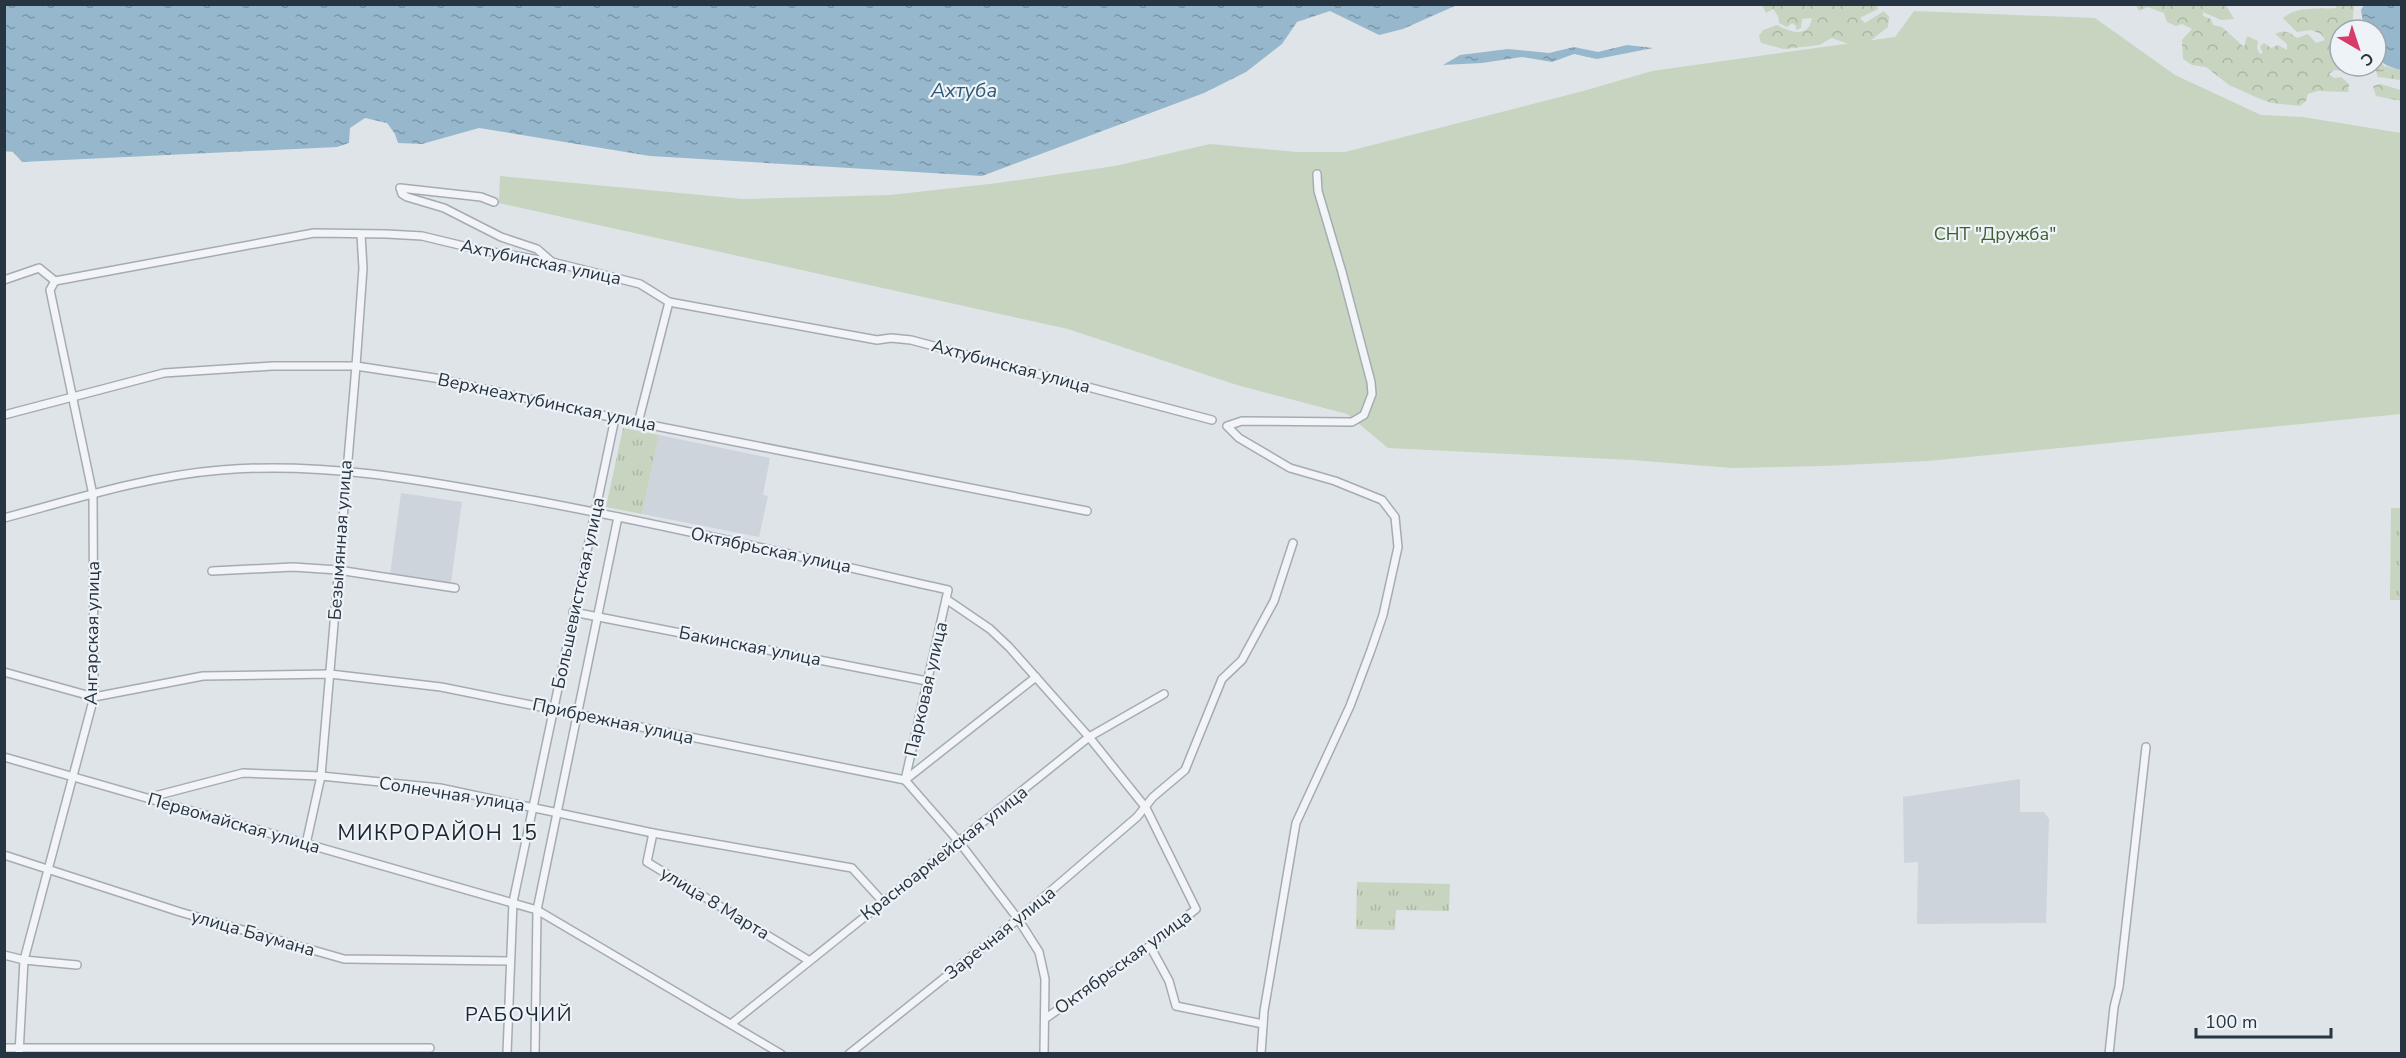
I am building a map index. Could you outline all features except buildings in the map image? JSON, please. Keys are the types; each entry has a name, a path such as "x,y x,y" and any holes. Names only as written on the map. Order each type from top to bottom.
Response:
{"street":[{"path":"1261,1053 1264,1011 1296,823 1350,705 1371,650 1383,615 1398,547 1395,517 1382,500 1335,481 1290,468 1239,438 1227,426 1242,421 1352,422 1364,415 1372,394 1371,382 1342,272 1318,192 1317,174"},
{"path":"494,202 482,197 400,188 399,191 407,197 444,208 501,237 537,249 552,262"},
{"name":"Ахтубинская улица","path":"55,281 314,233 422,236 480,250 552,262 640,284 669,302 877,340 891,338 911,340 1212,420"},
{"name":"Безымянная улица","path":"306,844 321,776 345,469 356,366 363,268 362,235"},
{"path":"4,280 39,268 55,281"},
{"name":"Ангарская улица","path":"19,1051 24,960 75,776 94,696 93,495 50,290 55,281"},
{"path":"638,423 669,302"},
{"name":"Верхнеахтубинская улица","path":"4,415 164,374 272,366 356,366 435,378 638,423 1087,511"},
{"name":"Большевистская улица","path":"507,1053 513,902 615,418"},
{"name":"Октябрьская улица","path":"4,518 141,482 221,470 345,469 400,476 595,512 948,590 946,598 990,629 1036,677 1089,737 1146,808 1196,909 1150,946 1046,1018"},
{"name":"Большевистская улица","path":"535,1053 537,910 618,517"},
{"name":"Заречная улица","path":"849,1053 1018,919 1146,808 1153,797 1185,770 1222,679 1242,660 1274,601 1293,543"},
{"path":"212,571 293,567 338,570 455,588"},
{"name":"Парковая улица","path":"905,780 946,598"},
{"name":"Бакинская улица","path":"573,612 927,681"},
{"name":"Прибрежная улица","path":"4,672 94,696 203,676 330,674 441,687 905,780"},
{"path":"1036,677 905,780 960,843 1018,919 1039,952 1045,979 1044,1053"},
{"name":"Красноармейская улица","path":"731,1024 808,960 960,843 1089,737 1164,694"},
{"path":"2109,1053 2114,1007 2119,987 2146,747"},
{"name":"Первомайская улица","path":"4,757 537,910 781,1053"},
{"name":"Солнечная улица","path":"149,798 243,773 321,776 440,788 653,833 852,868 883,902"},
{"name":"улица 8 Марта","path":"653,833 647,862 808,960"},
{"name":"улица Баумана","path":"4,855 50,868 180,912 344,959 510,961"},
{"path":"1150,946 1169,981 1176,1006 1263,1024"},
{"path":"4,955 24,960 77,965"},
{"path":"4,1048 19,1051 430,1048"}],"shaded area":[{"path":"659,435 770,458 763,495 768,496 759,537 642,514"},
{"path":"401,493 462,502 451,583 390,574"},
{"path":"2020,779 2020,812 2044,812 2049,819 2046,923 1917,924 1918,862 1904,863 1903,797"}],"green space":[{"path":"1762,5 1877,5 1878,9 1860,18 1865,23 1884,11 1889,17 1888,27 1863,45 1851,45 1832,38 1819,45 1784,49 1761,43 1759,36 1763,30 1777,25 1788,30 1803,31 1810,25 1812,18 1802,19 1801,28 1796,30 1796,26 1792,23 1787,27 1779,23 1778,16 1773,9 1766,13"},
{"path":"2136,5 2221,5 2227,7 2234,19 2221,20 2203,12 2203,16 2211,19 2213,25 2222,27 2244,47 2247,36 2258,41 2257,48 2260,54 2263,53 2260,47 2264,43 2271,48 2278,45 2287,50 2287,44 2275,34 2284,31 2297,38 2308,34 2316,43 2325,40 2321,34 2311,30 2297,32 2283,18 2289,14 2302,10 2337,8 2334,5 2354,5 2353,18 2328,18 2328,78 2342,78 2349,84 2348,92 2318,91 2308,94 2306,101 2300,106 2271,103 2258,98 2229,85 2206,67 2192,65 2183,59 2182,40 2192,29 2182,24 2176,26 2167,22 2164,13 2147,7 2139,11"},
{"name":"СНТ \"Дружба\"","path":"1914,11 2095,18 2175,75 2261,115 2303,117 2401,133 2401,414 1928,461 1823,466 1733,468 1632,460 1388,448 1347,414 1237,385 1068,329 499,203 500,176 743,199 890,195 998,183 1115,166 1210,144 1296,152 1345,152 1652,71 1895,37"},
{"path":"2388,67 2401,70 2401,80 2386,78 2388,78"},
{"path":"2380,84 2401,90 2401,101 2376,96 2373,86"},
{"path":"623,428 659,435 642,514 606,507"},
{"path":"2391,508 2401,508 2401,600 2390,600"},
{"path":"1357,882 1450,884 1449,911 1396,910 1395,930 1356,929"}],"water":[{"name":"Ахтуба","path":"4,5 1457,5 1403,29 1379,35 1330,11 1297,22 1282,44 1246,72 1204,93 982,176 650,156 479,128 422,144 398,143 387,123 365,118 350,128 349,143 337,147 22,162 13,152 5,151"},
{"path":"2364,5 2401,5 2401,70 2388,65 2388,18 2362,18 2361,10"},
{"path":"1627,45 1653,48 1597,59 1574,54 1552,62 1522,57 1482,63 1443,65 1460,55 1508,49 1549,53 1574,47 1598,52"}],"district":[{"name":"МИКРОРАЙОН 15","path":"438,833"},
{"name":"РАБОЧИЙ","path":"519,1014"}]}
